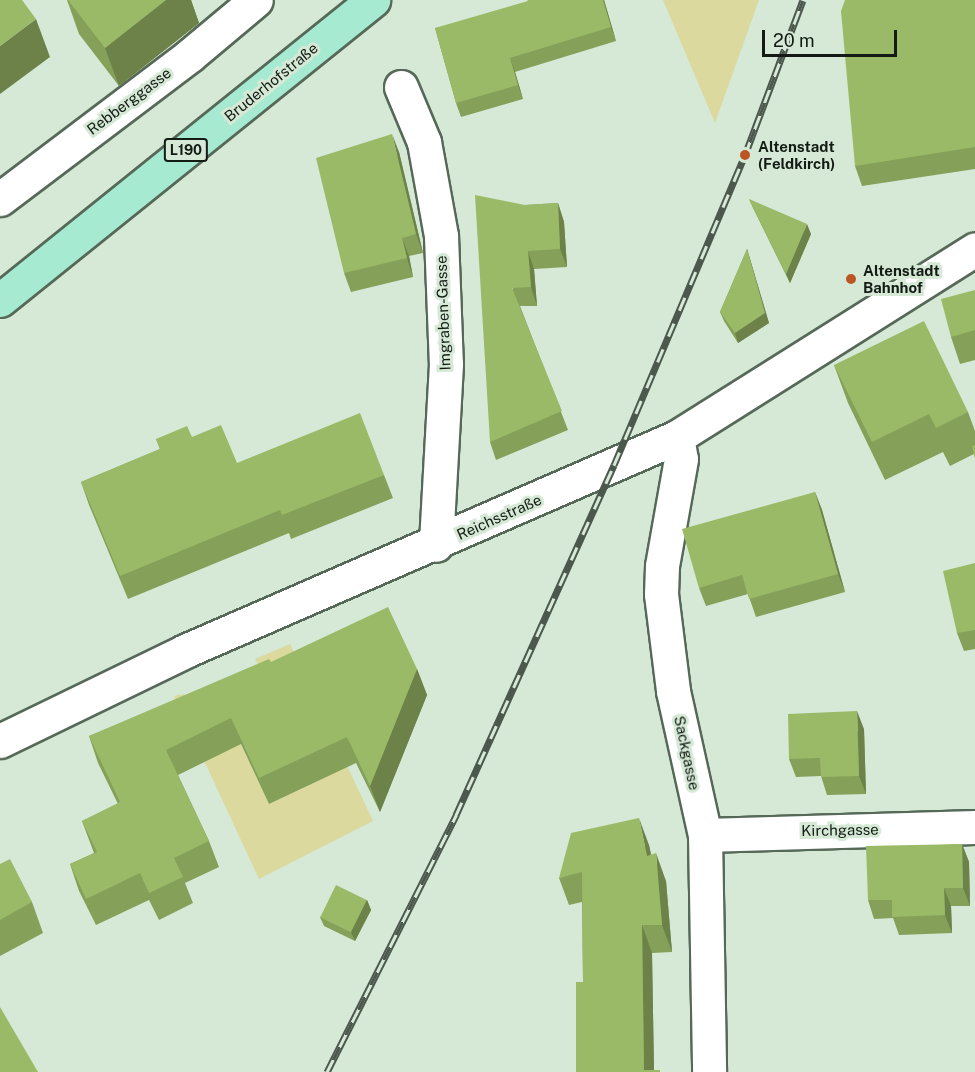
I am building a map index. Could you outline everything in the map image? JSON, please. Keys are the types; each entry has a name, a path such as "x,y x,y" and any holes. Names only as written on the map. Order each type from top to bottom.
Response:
{"main road":[{"name":"Bruderhofstraße","path":"0,300 373,0"}],"street":[{"name":"Rebberggasse","path":"0,199 189,56 256,0"},
{"name":"Imgraben-Gasse","path":"401,87 424,142 441,236 446,364 436,545"},
{"name":"Reichsstraße","path":"0,741 185,651 436,545 677,437 975,249"},
{"name":"Sackgasse","path":"677,437 681,459 662,566 661,594 673,691 705,835 709,1072"},
{"name":"Kirchgasse","path":"705,835 975,827"}],"shaded area":[{"path":"663,0 759,0 715,123"},
{"path":"290,644 373,821 259,879 174,696 184,694 198,722 241,744 269,804 322,779 255,659"}],"building":[{"path":"0,0 22,0 36,19 0,46"},
{"path":"68,0 166,0 105,48"},
{"path":"527,0 603,0 611,27 510,58 518,85 456,103 435,28"},
{"path":"845,0 975,0 975,147 855,166 841,11"},
{"path":"392,134 416,234 402,238 407,258 344,273 316,158"},
{"path":"475,195 525,205 558,203 560,249 528,251 531,287 512,288 562,411 490,442"},
{"path":"749,199 807,224 786,274"},
{"path":"747,249 765,313 735,333 720,312"},
{"path":"975,290 975,330 951,337 941,299"},
{"path":"924,321 968,412 936,428 929,414 872,442 834,365"},
{"path":"360,413 384,475 282,515 280,510 120,576 81,482 160,449 156,439 187,426 192,437 221,425 237,463"},
{"path":"815,492 838,574 749,599 742,575 699,588 682,529"},
{"path":"975,563 975,630 957,633 943,571"},
{"path":"388,607 417,669 370,786 347,737 259,778 231,718 166,750 209,841 174,858 183,877 149,893 140,873 86,899 70,864 97,852 82,821 120,802 89,736 269,659 271,662"},
{"path":"857,711 859,776 821,777 820,758 789,759 788,714"},
{"path":"639,818 647,856 656,853 662,925 642,925 644,1070 660,1070 660,1072 576,1072 576,982 583,982 582,872 559,878 571,833"},
{"path":"962,844 963,888 944,888 945,915 892,917 892,900 868,900 866,846"},
{"path":"10,859 32,902 0,920 0,864"},
{"path":"336,885 367,900 351,932 320,917"},
{"path":"0,1007 38,1072 0,1072"}],"railway":[{"path":"327,1072 456,815 614,465 745,155 803,0"}],"place":[{"name":"Altenstadt (Feldkirch)","path":"745,155"},
{"name":"Altenstadt Bahnhof","path":"851,279"}]}
